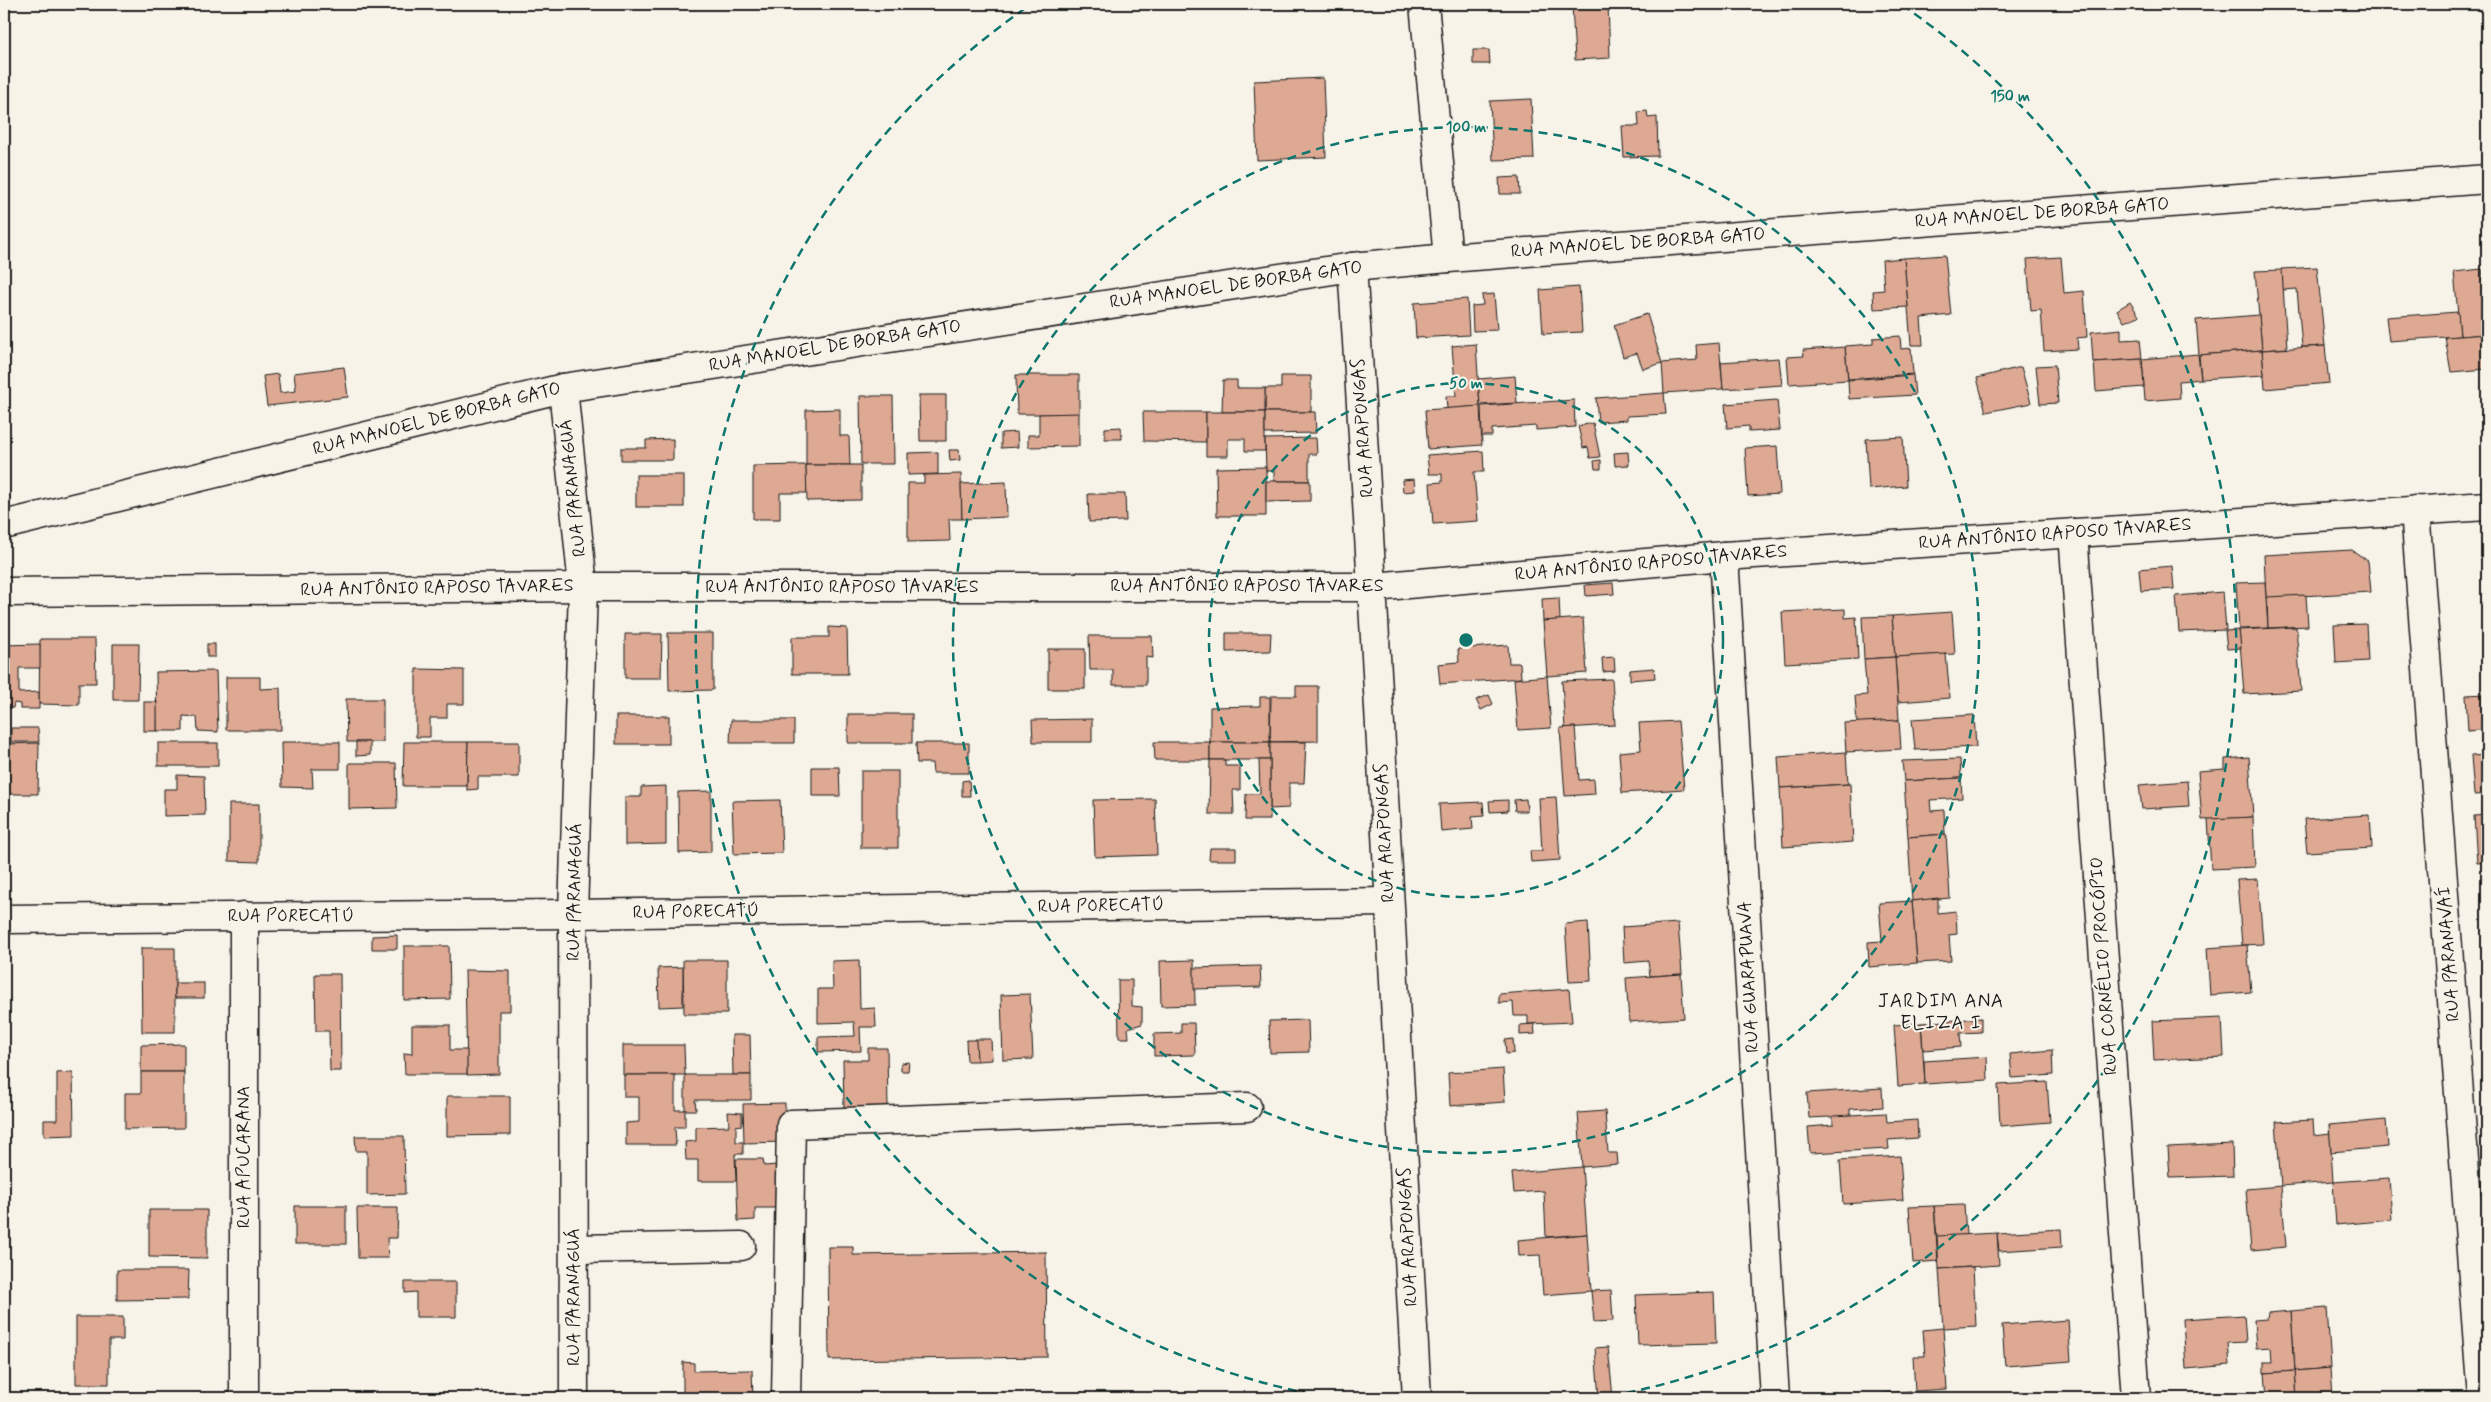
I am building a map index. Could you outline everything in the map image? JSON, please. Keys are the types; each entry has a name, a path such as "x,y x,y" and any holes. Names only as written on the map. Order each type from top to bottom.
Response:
{"street":[{"path":"1424,4 1448,258"},
{"name":"RUA MANOEL DE BORBA GATO","path":"4,525 562,388 1352,267 1448,258 2487,179"},
{"name":"RUA ARAPONGAS","path":"1352,267 1374,587 1388,902 1417,1398"},
{"name":"RUA PARANAGUÁ","path":"562,388 583,587 573,914 574,1398"},
{"name":"RUA ANTÔNIO RAPOSO TAVARES","path":"4,592 583,587 1374,587 1724,556 2487,506"},
{"name":"RUA PARANAVAÍ","path":"2415,510 2482,1398"},
{"name":"RUA CORNÉLIO PROCÓPIO","path":"2073,533 2136,1398"},
{"name":"RUA GUARAPUAVA","path":"1724,556 1775,1398"},
{"name":"RUA PORECATÚ","path":"4,919 573,914 1388,902"},
{"name":"RUA APUCARANA","path":"244,916 244,1398"},
{"path":"786,1398 791,1124 1247,1107"},
{"path":"574,1249 741,1246"}],"building":[{"path":"1572,4 1608,4 1610,58 1575,60"},
{"path":"1473,50 1489,50 1490,64 1473,64"},
{"path":"1323,78 1326,157 1257,160 1254,81"},
{"path":"1531,99 1534,159 1493,160 1490,101"},
{"path":"1647,111 1648,118 1657,117 1658,156 1624,157 1622,126 1639,126 1638,112"},
{"path":"1519,177 1520,194 1500,194 1499,178"},
{"path":"1945,255 1951,315 1921,318 1923,345 1911,345 1904,258"},
{"path":"2061,257 2064,293 2084,291 2087,337 2077,338 2078,349 2044,351 2041,310 2031,311 2027,259"},
{"path":"1904,258 1908,307 1874,309 1873,291 1884,290 1882,260"},
{"path":"2317,267 2325,346 2302,347 2297,289 2283,290 2281,269"},
{"path":"2482,269 2487,303 2487,334 2460,336 2454,272"},
{"path":"2282,270 2287,348 2262,350 2255,271"},
{"path":"1579,287 1582,332 1543,334 1540,290"},
{"path":"1494,294 1497,330 1473,331 1472,306 1483,305 1482,295"},
{"path":"1467,299 1469,335 1416,338 1414,303"},
{"path":"2130,302 2139,316 2124,322 2117,310"},
{"path":"2458,312 2460,336 2389,341 2386,317"},
{"path":"1647,314 1662,363 1643,369 1637,353 1623,357 1614,325"},
{"path":"2259,315 2262,350 2199,355 2196,320"},
{"path":"2121,329 2121,340 2140,339 2142,359 2093,362 2091,332"},
{"path":"2487,334 2487,369 2451,372 2445,337"},
{"path":"1900,336 1901,349 1911,348 1913,374 1848,379 1845,346 1873,344 1873,338"},
{"path":"1719,343 1723,389 1664,393 1662,363 1697,360 1696,345"},
{"path":"1476,344 1480,406 1447,409 1446,396 1456,396 1452,346"},
{"path":"2325,346 2329,383 2265,389 2262,350"},
{"path":"1845,347 1848,380 1789,384 1787,357 1804,356 1803,350"},
{"path":"2262,350 2264,375 2201,379 2199,355"},
{"path":"2198,354 2201,379 2179,381 2180,398 2145,401 2142,359"},
{"path":"1779,358 1782,385 1723,389 1721,362"},
{"path":"2142,359 2144,387 2096,391 2094,362"},
{"path":"2055,365 2058,403 2040,404 2036,366"},
{"path":"344,367 348,397 267,406 263,376 278,374 280,393 296,391 294,373"},
{"path":"2021,367 2031,403 1986,412 1977,378"},
{"path":"1016,375 1079,375 1079,414 1017,414"},
{"path":"1913,375 1915,395 1849,399 1848,380"},
{"path":"1281,376 1311,376 1311,412 1265,412 1265,388 1281,388"},
{"path":"1515,376 1517,403 1480,405 1478,379"},
{"path":"1223,380 1237,380 1237,388 1265,388 1265,412 1222,412"},
{"path":"1664,393 1666,414 1627,416 1627,420 1598,422 1596,398"},
{"path":"919,395 946,395 946,441 920,441"},
{"path":"860,396 893,396 894,464 861,464"},
{"path":"1574,400 1575,427 1536,430 1536,426 1492,429 1492,436 1482,436 1481,406"},
{"path":"1777,400 1780,430 1749,432 1749,426 1727,428 1725,404"},
{"path":"1480,406 1482,445 1428,449 1425,410"},
{"path":"840,409 840,436 849,436 850,465 806,465 806,410"},
{"path":"1143,412 1206,412 1206,442 1144,441"},
{"path":"1206,412 1265,412 1265,451 1245,451 1245,439 1228,439 1228,456 1206,456"},
{"path":"1265,412 1315,412 1316,433 1265,434"},
{"path":"1079,413 1079,446 1028,447 1028,435 1039,435 1039,414"},
{"path":"1593,423 1600,457 1590,458 1588,447 1583,448 1578,426"},
{"path":"1121,427 1122,439 1105,439 1105,428"},
{"path":"1017,432 1018,447 1001,448 1001,433"},
{"path":"1903,437 1906,486 1869,489 1866,439"},
{"path":"1316,438 1317,454 1309,454 1309,481 1274,481 1274,471 1266,471 1265,439"},
{"path":"673,439 673,460 621,460 621,448 646,448 646,440"},
{"path":"1777,446 1780,494 1748,496 1745,448"},
{"path":"949,450 959,450 960,460 950,461"},
{"path":"1483,451 1484,472 1474,472 1478,521 1433,524 1430,483 1442,482 1442,474 1429,474 1427,455"},
{"path":"938,452 938,474 908,475 908,453"},
{"path":"1628,452 1629,465 1615,466 1614,453"},
{"path":"1601,460 1601,469 1595,469 1594,461"},
{"path":"806,465 807,493 780,493 780,519 753,519 753,466"},
{"path":"806,465 861,465 861,500 807,501"},
{"path":"1266,467 1266,516 1217,516 1216,468"},
{"path":"961,474 962,519 949,519 950,541 908,542 908,483 924,483 924,475"},
{"path":"636,475 684,475 684,507 636,507"},
{"path":"1414,479 1415,491 1403,492 1402,480"},
{"path":"1266,481 1310,481 1310,501 1266,502"},
{"path":"1006,482 1007,517 962,519 961,484"},
{"path":"1088,494 1125,494 1126,521 1089,522"},
{"path":"2352,550 2368,561 2371,592 2266,598 2264,555"},
{"path":"2172,566 2174,589 2141,591 2139,569"},
{"path":"2265,582 2268,628 2239,629 2236,583"},
{"path":"1613,583 1614,594 1586,596 1585,585"},
{"path":"2223,592 2226,630 2179,632 2176,596"},
{"path":"2306,595 2308,626 2268,628 2267,597"},
{"path":"1559,598 1560,620 1543,621 1542,599"},
{"path":"1845,609 1845,618 1856,617 1858,659 1785,663 1782,612"},
{"path":"1952,612 1955,654 1895,657 1892,616"},
{"path":"1892,616 1895,657 1864,659 1862,617"},
{"path":"1583,618 1587,673 1547,676 1543,621"},
{"path":"2366,624 2368,661 2336,663 2334,625"},
{"path":"829,627 847,628 848,674 792,674 792,637 829,637"},
{"path":"2296,627 2301,691 2244,694 2239,630"},
{"path":"2239,630 2241,648 2227,649 2225,631"},
{"path":"668,633 713,633 713,690 669,691"},
{"path":"1226,633 1271,633 1270,651 1226,652"},
{"path":"625,634 662,634 661,678 625,678"},
{"path":"1089,636 1152,636 1153,658 1146,657 1146,685 1113,685 1113,670 1090,670"},
{"path":"40,639 95,639 96,683 79,683 79,705 39,704"},
{"path":"40,644 40,668 19,668 19,693 39,692 39,709 20,709 20,704 14,703 13,708 4,708 4,645"},
{"path":"113,644 139,644 138,700 113,700"},
{"path":"207,644 215,644 215,657 207,657"},
{"path":"1508,645 1509,663 1520,663 1521,678 1440,684 1438,664 1459,662 1458,649"},
{"path":"1048,649 1085,649 1085,689 1048,689"},
{"path":"1946,654 1950,698 1898,702 1895,657"},
{"path":"1614,657 1615,671 1603,672 1602,658"},
{"path":"1895,657 1899,720 1857,723 1855,696 1867,695 1864,659"},
{"path":"1654,668 1655,678 1630,680 1630,670"},
{"path":"416,669 464,670 464,704 447,704 447,718 430,718 430,737 416,737"},
{"path":"216,671 218,732 198,731 197,717 183,716 183,731 157,731 156,672"},
{"path":"1547,676 1551,728 1518,730 1514,679"},
{"path":"226,677 260,677 260,689 280,688 281,730 226,730"},
{"path":"1612,679 1615,725 1565,728 1562,681"},
{"path":"1296,686 1318,686 1318,741 1270,742 1271,696 1296,696"},
{"path":"2487,694 2487,729 2468,731 2466,695"},
{"path":"1489,695 1493,704 1481,710 1476,700"},
{"path":"1260,697 1270,697 1270,742 1210,742 1210,707 1260,706"},
{"path":"346,699 383,699 383,742 347,742"},
{"path":"144,702 157,702 157,731 144,731"},
{"path":"848,714 912,714 912,743 848,743"},
{"path":"1974,715 1976,747 1915,750 1912,719"},
{"path":"616,716 669,716 669,744 616,744"},
{"path":"1092,719 1092,742 1033,742 1032,720"},
{"path":"731,720 794,720 794,743 730,743"},
{"path":"1899,720 1901,749 1846,752 1844,723"},
{"path":"1678,721 1684,789 1622,793 1619,752 1641,750 1639,723"},
{"path":"1575,727 1579,780 1594,779 1595,794 1565,796 1560,728"},
{"path":"11,728 38,728 39,742 11,742"},
{"path":"281,742 340,742 340,769 312,769 313,788 282,787"},
{"path":"356,742 370,742 370,755 356,756"},
{"path":"404,742 468,742 467,786 403,786"},
{"path":"468,742 519,742 519,777 478,777 478,789 467,790"},
{"path":"1154,742 1210,742 1210,760 1155,760"},
{"path":"1210,742 1270,742 1270,760 1210,760"},
{"path":"1270,742 1306,742 1304,783 1289,783 1289,808 1270,809"},
{"path":"39,743 38,794 4,794 4,744"},
{"path":"158,743 218,743 218,766 158,766"},
{"path":"916,743 969,743 969,773 933,773 932,763 917,763"},
{"path":"1846,752 1848,784 1780,788 1778,757"},
{"path":"2487,755 2487,794 2474,795 2471,756"},
{"path":"2249,757 2253,817 2202,820 2198,771 2225,769 2225,759"},
{"path":"1960,759 1961,778 1904,781 1902,761"},
{"path":"1210,760 1225,760 1225,766 1240,766 1240,790 1233,790 1234,814 1209,814"},
{"path":"1259,760 1270,760 1270,820 1245,820 1246,794 1260,794"},
{"path":"349,763 396,763 397,808 349,809"},
{"path":"812,767 839,767 840,796 812,796"},
{"path":"861,771 898,771 898,848 861,848"},
{"path":"177,775 204,776 205,815 164,816 164,789 177,789"},
{"path":"1961,778 1962,798 1930,800 1931,811 1944,810 1945,834 1908,837 1904,781"},
{"path":"969,780 970,796 962,796 962,781"},
{"path":"2187,781 2189,806 2142,809 2139,785"},
{"path":"1850,784 1853,842 1783,847 1780,788"},
{"path":"666,786 666,844 625,845 625,797 641,797 641,787"},
{"path":"711,791 711,852 679,853 678,792"},
{"path":"1556,797 1560,860 1531,862 1530,851 1542,851 1539,798"},
{"path":"1155,799 1157,855 1095,857 1093,800"},
{"path":"1526,799 1527,811 1515,811 1514,800"},
{"path":"780,800 782,853 734,854 732,801"},
{"path":"1508,800 1508,811 1490,812 1489,801"},
{"path":"1483,802 1484,816 1472,817 1473,829 1441,832 1439,804"},
{"path":"229,804 259,804 259,862 229,861"},
{"path":"2370,815 2372,848 2307,852 2304,819"},
{"path":"2487,815 2487,862 2477,863 2474,816"},
{"path":"2253,817 2255,867 2211,869 2208,819"},
{"path":"1946,834 1950,898 1912,901 1908,837"},
{"path":"1210,848 1236,848 1236,860 1209,860"},
{"path":"2258,879 2263,944 2242,945 2237,880"},
{"path":"1938,898 1938,913 1956,911 1957,934 1949,935 1951,961 1917,963 1912,901"},
{"path":"1912,901 1917,963 1869,967 1868,942 1882,941 1879,903"},
{"path":"1588,922 1591,981 1569,982 1565,924"},
{"path":"1678,923 1682,974 1650,976 1648,961 1624,963 1622,927"},
{"path":"397,935 397,949 372,949 372,936"},
{"path":"2247,945 2251,992 2210,995 2207,948"},
{"path":"404,946 449,946 450,999 404,1000"},
{"path":"141,948 175,948 175,1032 142,1032"},
{"path":"683,960 727,960 727,1014 684,1014"},
{"path":"859,960 860,1009 875,1008 876,1027 860,1027 861,1051 818,1052 818,1037 855,1036 854,1022 818,1023 818,989 833,989 832,961"},
{"path":"1194,960 1195,1005 1161,1006 1160,961"},
{"path":"1260,966 1261,987 1194,989 1194,968"},
{"path":"683,967 683,1006 659,1007 658,968"},
{"path":"465,970 510,971 510,1011 499,1011 499,1074 467,1075"},
{"path":"315,974 340,974 341,1071 330,1071 329,1031 316,1031"},
{"path":"1681,974 1684,1018 1629,1022 1626,978"},
{"path":"1118,980 1132,980 1132,1006 1142,1007 1142,1024 1128,1028 1129,1038 1119,1038"},
{"path":"175,983 204,983 204,998 175,998"},
{"path":"1569,989 1572,1022 1528,1024 1528,1016 1514,1016 1513,1002 1499,1003 1499,994"},
{"path":"1030,994 1033,1059 1003,1060 1001,995"},
{"path":"1981,1018 1981,1032 1960,1033 1961,1047 1923,1050 1921,1023"},
{"path":"2222,1018 2224,1057 2154,1060 2152,1021"},
{"path":"1308,1020 1309,1052 1270,1053 1269,1021"},
{"path":"1181,1023 1194,1023 1195,1055 1154,1056 1154,1034 1181,1033"},
{"path":"1921,1023 1925,1084 1898,1086 1894,1025"},
{"path":"1534,1024 1535,1034 1520,1035 1520,1025"},
{"path":"412,1025 450,1025 450,1050 467,1050 467,1074 405,1074 404,1053 412,1054"},
{"path":"732,1035 750,1035 751,1075 733,1075"},
{"path":"975,1039 991,1039 992,1060 977,1061"},
{"path":"1513,1039 1514,1053 1506,1054 1505,1040"},
{"path":"966,1040 976,1040 977,1061 967,1061"},
{"path":"184,1044 184,1072 141,1072 141,1045"},
{"path":"623,1045 684,1045 685,1075 623,1075"},
{"path":"868,1048 887,1048 888,1108 844,1108 843,1060 868,1060"},
{"path":"2052,1050 2053,1075 2012,1078 2010,1054"},
{"path":"1987,1057 1988,1080 1925,1084 1924,1061"},
{"path":"909,1062 908,1071 901,1071 901,1063"},
{"path":"1503,1069 1505,1102 1450,1106 1448,1073"},
{"path":"73,1072 74,1135 44,1136 44,1120 57,1120 57,1073"},
{"path":"141,1072 184,1072 184,1128 125,1129 125,1093 141,1093"},
{"path":"624,1075 675,1075 675,1110 685,1110 685,1127 675,1127 676,1145 626,1145 626,1123 639,1122 639,1097 624,1097"},
{"path":"685,1075 751,1075 751,1100 695,1100 696,1110 685,1110"},
{"path":"2047,1082 2050,1122 2000,1126 1998,1085"},
{"path":"1882,1088 1883,1107 1850,1109 1850,1116 1809,1118 1807,1093"},
{"path":"447,1096 510,1096 510,1135 447,1136"},
{"path":"785,1103 785,1142 744,1143 743,1104"},
{"path":"1605,1111 1608,1153 1617,1153 1618,1164 1582,1167 1578,1113"},
{"path":"728,1112 742,1113 742,1125 736,1126 736,1142 743,1142 743,1154 735,1154 736,1181 698,1181 698,1160 686,1160 685,1142 696,1141 696,1127 729,1126"},
{"path":"1886,1113 1887,1122 1917,1120 1918,1138 1888,1140 1889,1149 1810,1153 1808,1127 1833,1125 1833,1116"},
{"path":"2313,1120 2314,1135 2330,1133 2333,1182 2281,1186 2276,1122"},
{"path":"2386,1120 2388,1147 2331,1152 2329,1125"},
{"path":"355,1136 404,1136 405,1194 367,1195 367,1151 356,1151"},
{"path":"2232,1144 2233,1176 2170,1178 2168,1147"},
{"path":"1900,1156 1903,1200 1843,1204 1840,1160"},
{"path":"736,1159 763,1159 764,1166 777,1165 778,1208 755,1208 755,1220 738,1221"},
{"path":"1582,1167 1587,1234 1546,1237 1544,1191 1514,1193 1512,1173"},
{"path":"2389,1178 2392,1220 2336,1225 2333,1182"},
{"path":"2281,1186 2286,1247 2251,1250 2246,1189"},
{"path":"1964,1205 1966,1235 1937,1237 1934,1206"},
{"path":"295,1206 346,1206 346,1244 295,1244"},
{"path":"1934,1206 1938,1261 1913,1263 1909,1207"},
{"path":"357,1208 398,1208 397,1238 387,1238 388,1258 358,1258"},
{"path":"149,1210 207,1210 207,1258 149,1257"},
{"path":"2061,1229 2062,1247 1999,1251 1997,1233"},
{"path":"1997,1233 1999,1265 1939,1269 1937,1236"},
{"path":"1587,1234 1591,1291 1543,1295 1540,1255 1519,1256 1518,1240"},
{"path":"828,1247 853,1247 853,1255 1046,1252 1047,1357 829,1360"},
{"path":"1973,1267 1976,1326 1943,1328 1939,1269"},
{"path":"117,1270 189,1270 188,1299 117,1300"},
{"path":"405,1282 456,1282 456,1317 416,1317 416,1292 405,1293"},
{"path":"1611,1290 1613,1321 1594,1322 1591,1291"},
{"path":"1714,1292 1716,1343 1638,1345 1636,1295"},
{"path":"2327,1308 2331,1368 2295,1371 2291,1311"},
{"path":"2291,1311 2295,1371 2264,1373 2264,1362 2272,1362 2271,1347 2256,1348 2254,1320 2267,1319 2268,1313"},
{"path":"2244,1315 2246,1342 2228,1343 2230,1365 2186,1369 2183,1319"},
{"path":"76,1317 123,1317 123,1340 109,1340 109,1384 76,1384"},
{"path":"2068,1320 2071,1361 2005,1366 2002,1325"},
{"path":"1943,1328 1947,1389 1915,1391 1913,1356 1925,1356 1923,1330"},
{"path":"1608,1347 1613,1398 1599,1398 1595,1348"},
{"path":"683,1362 694,1363 694,1371 752,1370 753,1397 683,1398"},
{"path":"2331,1368 2333,1398 2297,1398 2295,1371"},
{"path":"2295,1371 2297,1398 2267,1398 2265,1373"},
{"path":"1911,1391 1911,1398 1826,1398"},
{"path":"1998,1394 1999,1398 1958,1398 1958,1397"}],"district":[{"name":"JARDIM ANA ELIZA I","path":"1941,1012"}]}
